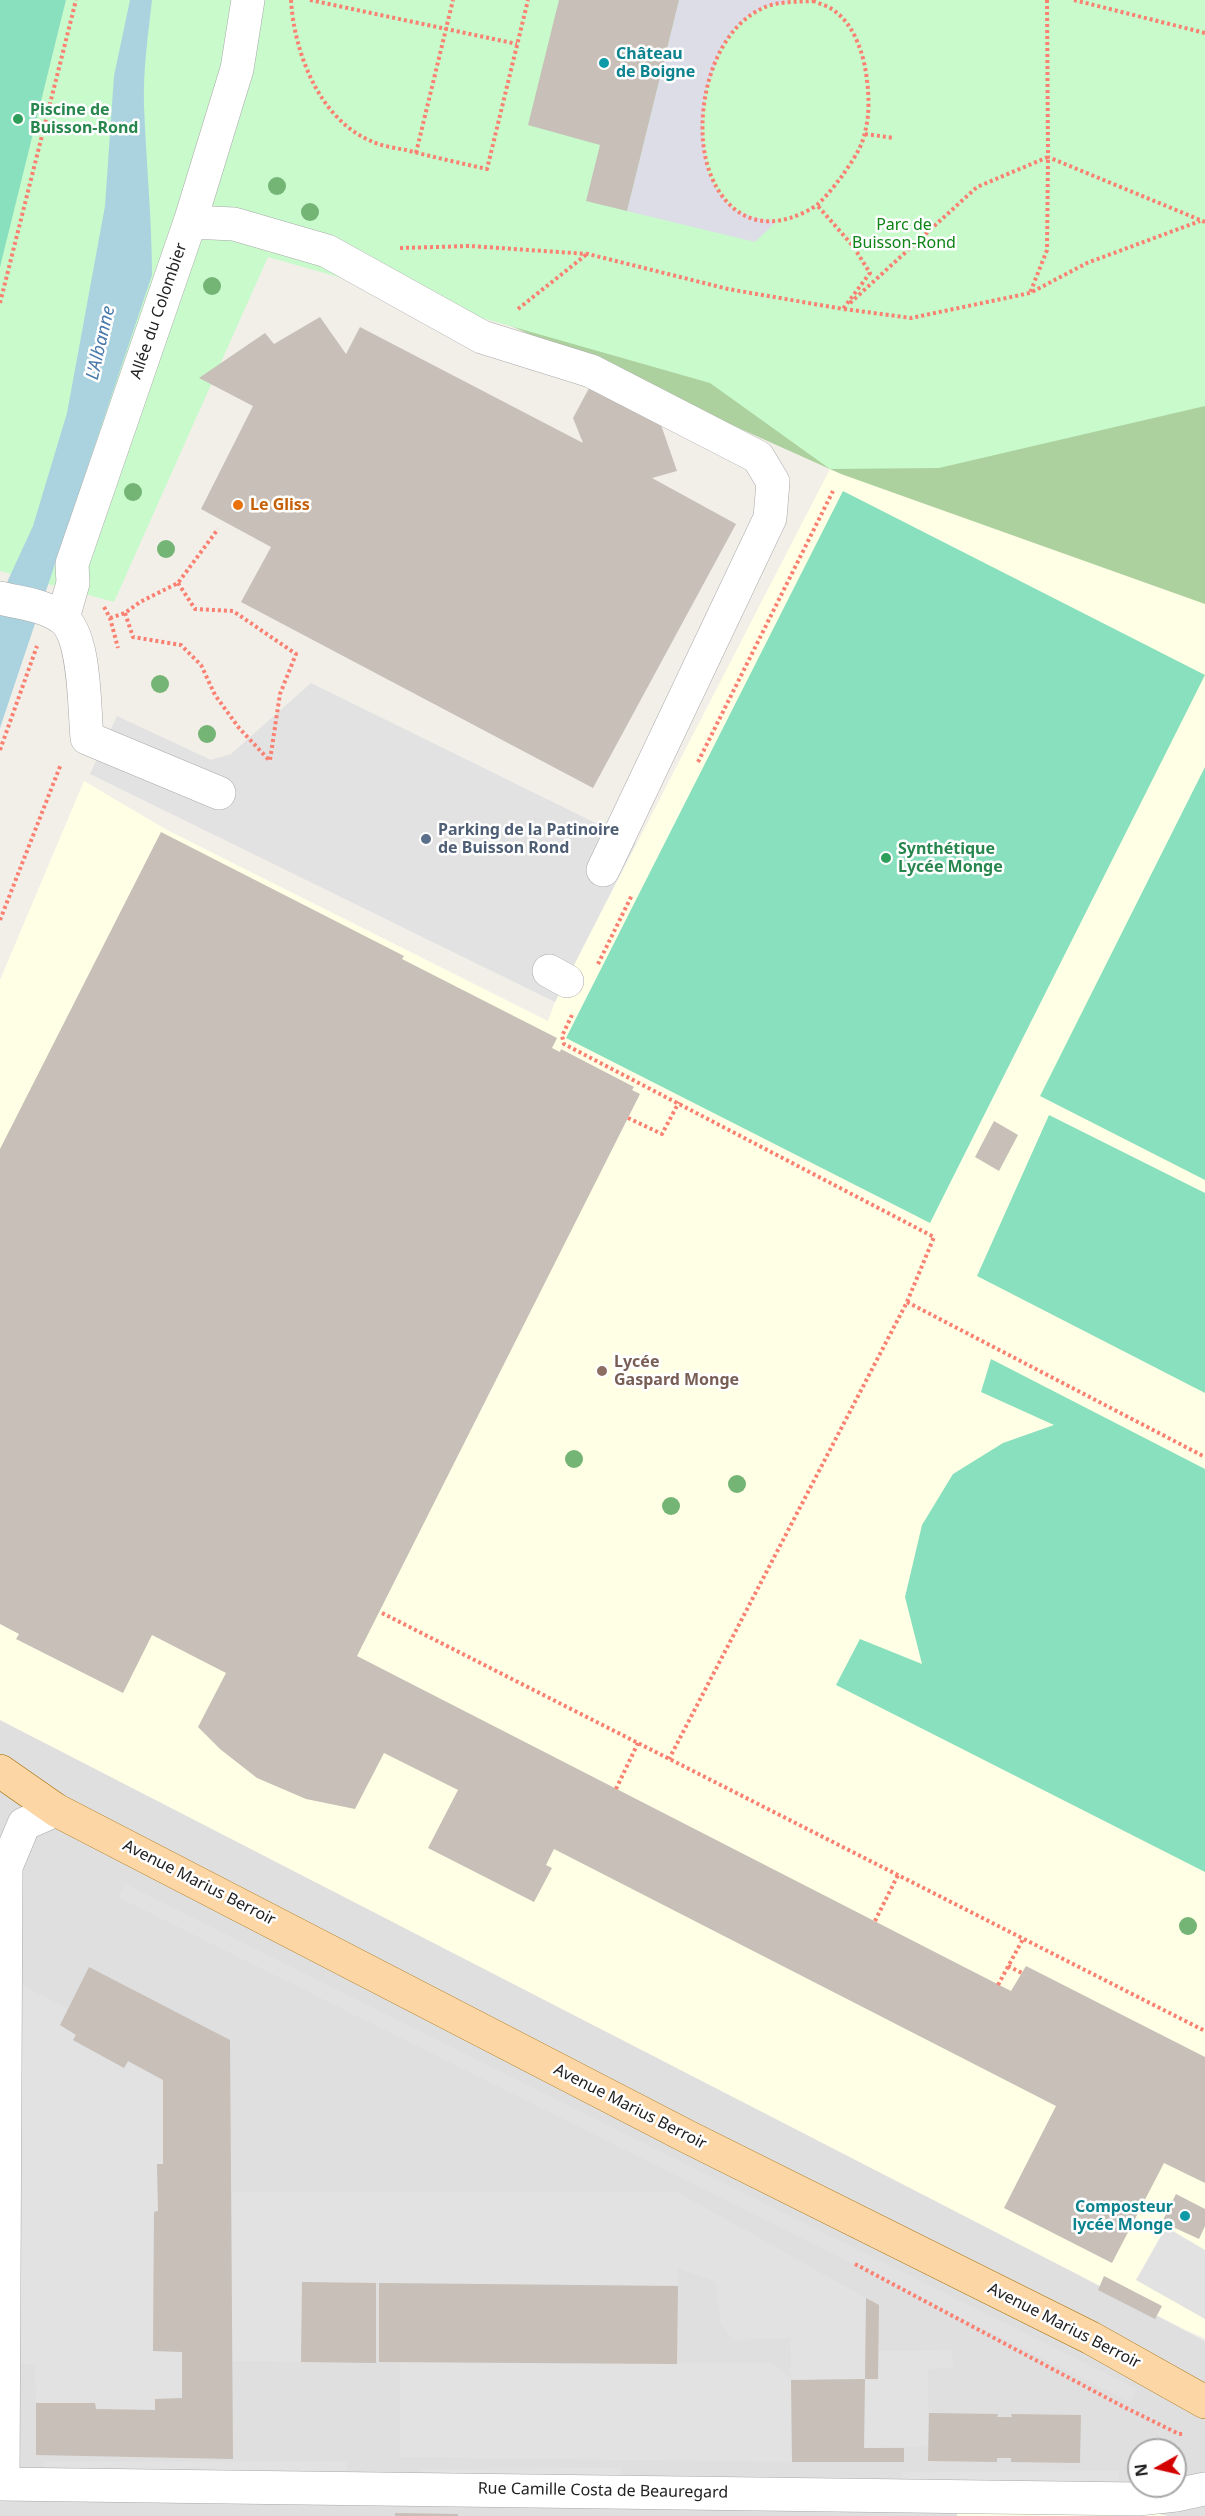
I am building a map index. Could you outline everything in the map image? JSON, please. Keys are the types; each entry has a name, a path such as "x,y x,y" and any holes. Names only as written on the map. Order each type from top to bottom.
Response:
{"main road":[{"name":"Avenue Marius Berroir","path":"0,1771 56,1810 676,2130 1091,2338 1205,2402"},
{"name":"Avenue Marius Berroir","path":"0,1792 56,1810"}],"street":[{"name":"Allée du Colombier","path":"58,620 73,583 72,564 190,222 237,69 249,0"},
{"path":"190,222 234,224 327,251 482,337 591,371 758,457 773,482 770,518 603,870"},
{"path":"0,598 58,620 87,738 219,793"},
{"path":"1,2484 6,1866 24,1824 56,1810"},
{"name":"Rue Camille Costa de Beauregard","path":"1,2484 1138,2499 1205,2489"}],"path":[{"path":"0,303 76,0"},
{"path":"291,0 294,26 305,64 321,96 339,120 355,134 373,142 487,169 528,0"},
{"path":"310,0 517,44"},
{"path":"416,153 453,0"},
{"path":"1029,293 1047,250 1047,0"},
{"path":"1074,0 1205,33"},
{"path":"813,1 838,13 854,34 864,60 869,105 865,134 849,166 817,205 798,215 776,222 753,217 733,209 719,193 708,174 702,129 705,95 720,50 747,17 765,6 813,1"},
{"path":"865,134 894,138"},
{"path":"843,309 908,253 977,187 1048,158 1202,221"},
{"path":"817,205 852,246 870,273 843,309"},
{"path":"398,248 470,246 588,254 728,289 911,318 1029,293 1087,263 1202,221"},
{"path":"482,337 588,254"},
{"path":"694,769 833,491"},
{"path":"110,618 125,613 140,602 178,583 218,529"},
{"path":"125,613 133,637 181,645 201,664 215,695 239,728 270,760 280,694 296,654 232,611 195,609 178,583"},
{"path":"0,750 58,620"},
{"path":"636,887 566,982 562,1036 564,1044 934,1238 907,1302 669,1759"},
{"path":"628,1118 662,1134 678,1102"},
{"path":"907,1302 1205,1457"},
{"path":"382,1613 1205,2031"},
{"path":"616,1789 638,1743"},
{"path":"875,1921 898,1875"},
{"path":"998,1985 1023,1939"},
{"path":"1008,1966 1022,1973"}],"shaded area":[{"path":"679,0 784,0 791,2 765,6 747,17 733,31 720,50 705,95 702,129 708,174 719,193 733,209 753,217 776,222 755,242 627,211"},
{"name":"Lycée Gaspard Monge","path":"1205,406 1205,2338 0,1720 0,980 84,781 167,830 548,1021 555,1002 830,469 939,468"},
{"name":"Parking de la Patinoire de Buisson Rond","path":"311,683 636,843 555,1002 90,774 117,716 211,760 231,754"},
{"path":"0,1713 1205,2341 1205,2516 0,2516"},
{"path":"125,1884 1137,2389 1130,2402 118,1897"},
{"path":"13,1980 68,2009 60,2025 76,2035 73,2041 124,2067 128,2061 163,2080 163,2164 157,2164 158,2211 154,2212 153,2351 182,2352 182,2398 155,2399 155,2410 96,2409 95,2403 36,2403 35,2364 12,2363"},
{"path":"232,2192 677,2192 866,2298 865,2379 791,2380 792,2462 400,2457 400,2362 772,2363 791,2379 790,2338 733,2340 721,2325 716,2282 678,2268 678,2286 303,2282 301,2362 232,2361"},
{"path":"1166,2227 1205,2250 1205,2319 1136,2280"},
{"path":"952,2350 953,2368 928,2369 928,2446 864,2448 865,2379 878,2381 879,2351"},
{"path":"45,2461 347,2462 347,2476 45,2474"},
{"path":"621,2468 621,2479 420,2481 420,2469"},
{"path":"1119,2471 1119,2484 902,2485 902,2472"},
{"path":"957,2512 1150,2512 1168,2516 957,2516"}],"green space":[{"name":"Piscine de Buisson-Rond","path":"0,0 66,0 0,267"},
{"name":"Parc de Buisson-Rond","path":"66,0 1205,0 1205,406 939,468 830,469 710,383 268,257 114,602 0,571 0,264"},
{"path":"1205,0 1205,604 841,474 402,277"},
{"name":"Synthétique Lycée Monge","path":"843,491 1205,675 930,1223 566,1038"},
{"path":"1205,767 1205,1180 1040,1096"},
{"path":"1049,1115 1205,1193 1205,1393 977,1276"},
{"path":"991,1359 1205,1469 1205,1872 836,1685 860,1639 922,1664 905,1597 922,1525 953,1474 1003,1443 1054,1425 981,1392"}],"water":[{"name":"L'Albanne","path":"130,0 152,0 144,92 152,275 0,728 0,607 3,591 33,526 67,413 105,206 114,76"}],"building":[{"name":"Château de Boigne","path":"559,0 679,0 627,211 586,201 600,145 528,125"},
{"path":"320,317 346,354 360,327 583,443 573,418 595,377 660,422 677,471 652,478 736,524 593,788 241,602 271,547 201,509 253,406 199,378 265,333 274,344"},
{"path":"161,832 404,956 402,959 557,1038 552,1048 560,1052 561,1049 634,1087 632,1090 640,1094 357,1656 1011,1991 1026,1966 1205,2057 1205,2183 1164,2163 1112,2263 1004,2208 1056,2106 554,1849 546,1865 552,1868 534,1902 428,1848 458,1790 384,1753 355,1809 306,1799 257,1778 220,1749 198,1727 226,1673 152,1635 123,1693 16,1639 19,1634 0,1624 0,1149"},
{"path":"994,1121 1018,1135 999,1171 975,1157"},
{"path":"89,1967 230,2040 233,2459 36,2455 36,2403 95,2403 96,2409 155,2410 155,2399 182,2398 182,2352 153,2351 154,2212 158,2211 157,2164 163,2164 163,2080 128,2061 124,2068 73,2040 76,2035 60,2025"},
{"name":"Composteur lycée Monge","path":"1176,2194 1205,2209 1205,2226 1199,2239 1162,2222"},
{"path":"1104,2276 1162,2306 1155,2319 1098,2290"},
{"path":"302,2282 376,2283 376,2363 301,2362"},
{"path":"379,2283 678,2286 677,2364 379,2362"},
{"path":"866,2298 879,2305 878,2379 865,2379"},
{"path":"865,2379 864,2448 904,2448 904,2462 792,2462 791,2380"},
{"path":"929,2413 998,2414 997,2417 1012,2417 1011,2414 1081,2415 1080,2463 1011,2462 1011,2458 997,2458 997,2462 928,2461"},
{"path":"395,2513 458,2514 458,2516 395,2516"}],"place":[{"name":"Château de Boigne","path":"604,63"},
{"name":"Piscine de Buisson-Rond","path":"18,119"},
{"name":"Le Gliss","path":"238,505"},
{"name":"Parking de la Patinoire de Buisson Rond","path":"426,839"},
{"name":"Synthétique Lycée Monge","path":"886,858"},
{"name":"Lycée Gaspard Monge","path":"602,1371"},
{"name":"Composteur lycée Monge","path":"1185,2216"}]}
